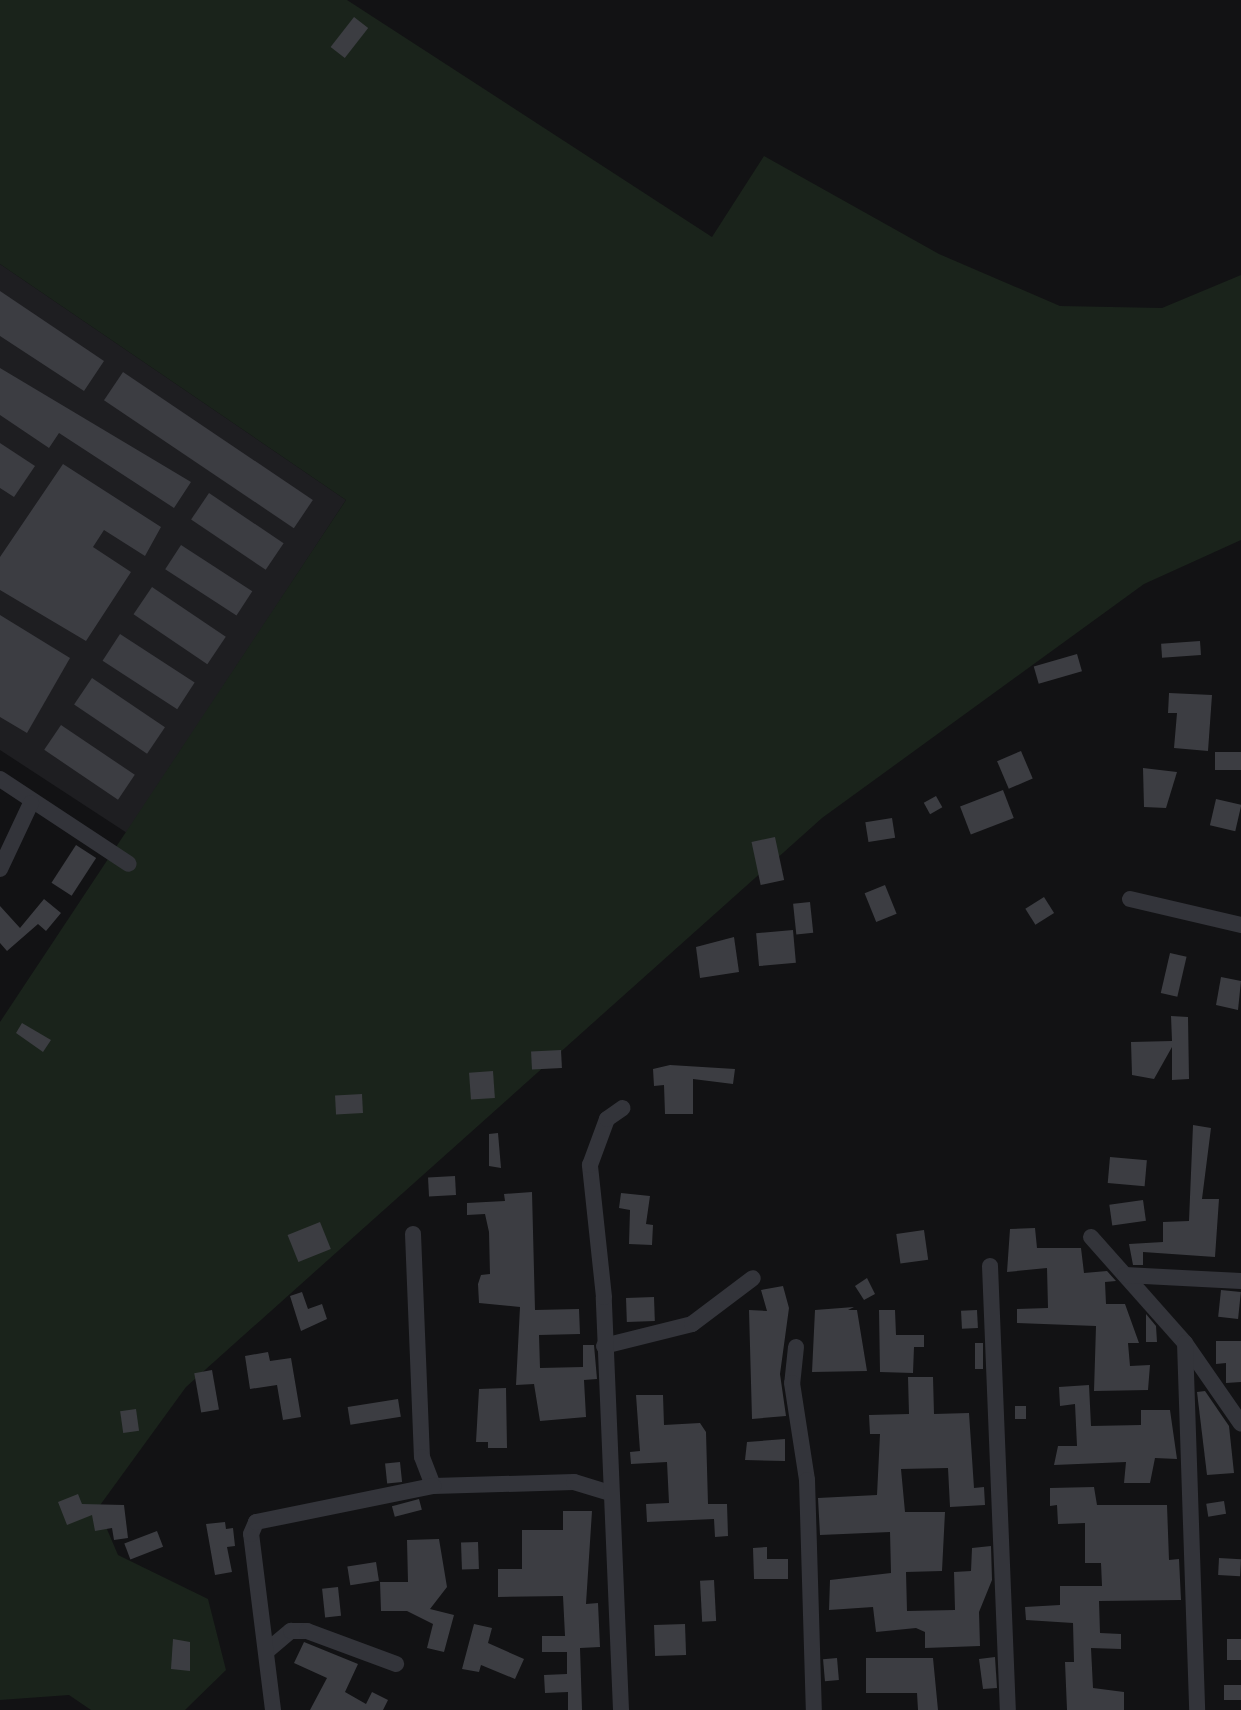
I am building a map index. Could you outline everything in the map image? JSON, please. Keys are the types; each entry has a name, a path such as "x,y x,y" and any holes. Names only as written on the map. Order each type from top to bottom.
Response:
{"street":[{"path":"0,779 31,803 129,864"},
{"path":"0,869 31,803"},
{"path":"1130,899 1241,925"},
{"path":"621,1710 604,1346 590,1165 607,1119 622,1108"},
{"path":"413,1234 422,1457 433,1486"},
{"path":"1091,1237 1185,1343 1241,1424"},
{"path":"990,1266 1008,1710"},
{"path":"1125,1275 1241,1281"},
{"path":"604,1346 692,1324 754,1278"},
{"path":"1185,1343 1197,1710"},
{"path":"796,1347 792,1383 807,1480 814,1710"},
{"path":"273,1710 268,1650 251,1534 256,1522 433,1486 574,1482 610,1493"},
{"path":"268,1650 291,1631 307,1631 396,1664"}],"shaded area":[{"path":"0,0 347,0 712,237 764,156 939,254 1060,306 1162,308 1241,275 1241,540 1144,584 822,818 186,1387 98,1508 118,1555 208,1599 226,1670 185,1710 91,1710 69,1695 0,1700 0,1022 346,500 0,264"},
{"path":"0,264 346,500 127,833 0,750"}],"building":[{"path":"354,17 368,28 345,58 331,47"},
{"path":"0,291 104,361 84,391 0,336"},
{"path":"0,368 191,482 174,508 59,433 49,448 0,415"},
{"path":"123,372 313,500 294,528 104,400"},
{"path":"0,443 35,466 14,497 0,488"},
{"path":"63,464 161,527 145,556 104,530 93,547 131,572 86,641 0,590 0,557"},
{"path":"209,493 284,543 266,570 191,520"},
{"path":"181,545 252,591 236,616 165,569"},
{"path":"152,587 226,637 207,664 134,614"},
{"path":"0,615 70,658 27,733 0,717"},
{"path":"120,634 195,682 177,709 103,661"},
{"path":"1200,641 1201,655 1162,658 1161,644"},
{"path":"1077,654 1082,671 1039,684 1034,666"},
{"path":"92,678 165,727 147,754 74,705"},
{"path":"1169,693 1212,695 1208,751 1174,748 1177,713 1168,713"},
{"path":"61,725 135,775 118,800 44,750"},
{"path":"1021,751 1033,779 1009,789 997,761"},
{"path":"1215,752 1241,752 1241,770 1215,770"},
{"path":"1143,768 1177,772 1166,808 1144,807"},
{"path":"1003,790 1014,818 971,834 960,806"},
{"path":"936,796 942,807 930,814 924,803"},
{"path":"1216,799 1241,805 1235,831 1210,825"},
{"path":"892,818 895,838 868,842 865,822"},
{"path":"775,837 784,880 761,885 752,842"},
{"path":"76,845 96,858 72,896 51,883"},
{"path":"885,885 897,914 876,922 865,893"},
{"path":"1044,897 1054,913 1035,925 1025,909"},
{"path":"44,899 61,913 46,931 38,924 7,951 0,943 0,906 20,928"},
{"path":"810,902 813,933 796,935 793,904"},
{"path":"793,930 796,963 759,966 756,933"},
{"path":"734,937 739,972 700,978 696,947"},
{"path":"1170,953 1187,957 1177,997 1161,993"},
{"path":"1221,977 1241,981 1238,1010 1216,1005"},
{"path":"1171,1016 1188,1017 1189,1079 1172,1080 1172,1047 1154,1079 1132,1075 1131,1042 1172,1041"},
{"path":"22,1023 51,1040 43,1052 16,1033"},
{"path":"561,1050 562,1068 532,1070 531,1052"},
{"path":"670,1065 735,1069 733,1084 693,1079 693,1114 665,1114 664,1085 654,1086 653,1069"},
{"path":"493,1071 495,1098 471,1100 469,1073"},
{"path":"362,1094 363,1113 336,1114 335,1095"},
{"path":"1193,1125 1211,1128 1202,1199 1219,1199 1215,1257 1143,1252 1143,1265 1133,1265 1129,1244 1163,1242 1163,1222 1189,1221"},
{"path":"498,1133 501,1168 489,1166 489,1134"},
{"path":"1110,1157 1147,1160 1145,1186 1108,1183"},
{"path":"455,1176 456,1195 429,1196 428,1177"},
{"path":"532,1192 535,1310 579,1309 580,1334 539,1335 540,1368 583,1367 583,1345 594,1345 597,1379 584,1380 586,1417 540,1421 534,1384 516,1385 520,1307 479,1303 478,1284 481,1275 490,1274 489,1232 485,1214 467,1215 467,1203 505,1201 504,1194"},
{"path":"621,1193 650,1196 646,1224 653,1225 652,1245 629,1244 630,1210 619,1208"},
{"path":"1143,1200 1146,1221 1112,1226 1109,1205"},
{"path":"320,1222 331,1249 298,1262 288,1235"},
{"path":"1035,1228 1037,1248 1081,1248 1084,1273 1107,1271 1116,1281 1105,1282 1106,1304 1125,1304 1139,1343 1128,1343 1130,1366 1150,1365 1148,1390 1094,1391 1096,1326 1017,1323 1017,1309 1048,1308 1047,1268 1007,1272 1010,1229"},
{"path":"924,1230 928,1260 900,1264 896,1234"},
{"path":"867,1278 875,1294 864,1300 855,1286"},
{"path":"783,1286 789,1308 780,1374 786,1416 752,1419 749,1310 767,1311 761,1290"},
{"path":"1221,1290 1241,1292 1238,1319 1218,1317"},
{"path":"302,1292 308,1309 322,1304 327,1319 301,1331 290,1296"},
{"path":"654,1297 655,1321 627,1322 626,1298"},
{"path":"854,1307 848,1310 857,1310 867,1371 812,1372 815,1310"},
{"path":"879,1310 895,1310 896,1335 924,1335 924,1347 914,1347 913,1373 880,1372"},
{"path":"977,1310 978,1328 962,1329 961,1311"},
{"path":"1146,1314 1156,1326 1157,1342 1146,1342"},
{"path":"1216,1341 1241,1341 1241,1382 1226,1383 1226,1363 1216,1364"},
{"path":"975,1343 983,1343 983,1369 975,1369"},
{"path":"268,1352 270,1361 291,1358 301,1417 283,1420 277,1385 250,1389 245,1356"},
{"path":"212,1370 219,1409 201,1413 194,1373"},
{"path":"908,1377 933,1377 934,1414 969,1413 974,1488 984,1487 985,1505 950,1507 948,1468 901,1469 905,1512 945,1512 942,1571 906,1572 907,1611 955,1610 954,1572 971,1571 972,1548 991,1546 992,1580 979,1612 980,1646 925,1648 925,1632 916,1628 876,1632 873,1607 829,1610 830,1580 891,1573 890,1532 820,1535 818,1498 877,1495 880,1434 870,1434 869,1415 909,1414"},
{"path":"1089,1385 1091,1426 1141,1425 1141,1410 1170,1410 1177,1459 1155,1458 1150,1483 1124,1483 1126,1462 1054,1465 1058,1446 1077,1446 1075,1404 1060,1406 1059,1387"},
{"path":"506,1388 507,1448 488,1448 488,1442 476,1442 479,1389"},
{"path":"1205,1391 1229,1426 1234,1473 1207,1475 1197,1392"},
{"path":"636,1395 663,1395 664,1425 700,1423 706,1432 708,1504 727,1504 728,1536 715,1537 714,1519 647,1522 646,1504 669,1503 667,1462 631,1464 630,1452 640,1451"},
{"path":"398,1399 401,1417 350,1425 348,1407"},
{"path":"1015,1406 1026,1406 1026,1419 1015,1419"},
{"path":"136,1409 139,1431 123,1433 120,1411"},
{"path":"785,1439 785,1461 745,1460 747,1442"},
{"path":"400,1462 402,1482 387,1483 385,1464"},
{"path":"1094,1487 1097,1505 1167,1505 1169,1560 1179,1559 1181,1600 1099,1601 1100,1633 1121,1634 1121,1649 1091,1648 1093,1688 1124,1692 1124,1710 1067,1710 1065,1662 1074,1662 1073,1623 1026,1620 1025,1607 1060,1605 1060,1586 1102,1586 1101,1563 1085,1563 1085,1523 1058,1524 1057,1505 1050,1506 1050,1488"},
{"path":"78,1494 82,1504 124,1505 128,1538 114,1540 112,1528 95,1531 92,1515 67,1525 58,1502"},
{"path":"419,1499 422,1510 395,1517 392,1506"},
{"path":"1224,1501 1226,1514 1208,1517 1206,1504"},
{"path":"563,1511 592,1511 586,1604 598,1603 600,1647 580,1648 582,1710 568,1710 568,1692 545,1693 544,1675 567,1674 567,1652 542,1652 542,1636 565,1636 563,1596 498,1597 498,1569 522,1569 522,1530 563,1530"},
{"path":"225,1522 226,1529 233,1528 235,1546 227,1547 232,1572 215,1575 206,1524"},
{"path":"157,1531 163,1547 130,1559 124,1544"},
{"path":"439,1539 447,1587 430,1609 454,1615 444,1652 427,1648 433,1624 407,1611 381,1611 380,1582 408,1582 407,1540"},
{"path":"478,1542 479,1569 462,1570 461,1543"},
{"path":"767,1547 767,1559 788,1559 788,1579 754,1579 753,1548"},
{"path":"1219,1558 1241,1559 1240,1576 1218,1575"},
{"path":"376,1562 379,1581 350,1585 347,1567"},
{"path":"714,1580 716,1621 702,1622 700,1581"},
{"path":"338,1587 341,1616 325,1618 322,1589"},
{"path":"474,1624 492,1628 488,1643 524,1659 515,1679 481,1665 479,1672 462,1669"},
{"path":"685,1624 686,1655 655,1656 654,1625"},
{"path":"173,1639 190,1642 190,1671 171,1669"},
{"path":"1227,1639 1241,1639 1241,1660 1227,1660"},
{"path":"304,1642 358,1664 345,1692 366,1704 372,1692 388,1700 383,1710 310,1710 327,1678 294,1663"},
{"path":"995,1657 997,1688 983,1689 979,1659"},
{"path":"837,1658 839,1680 825,1681 823,1659"},
{"path":"866,1658 933,1658 938,1710 918,1710 917,1693 866,1693"},
{"path":"1224,1685 1241,1685 1241,1700 1224,1700"}]}
